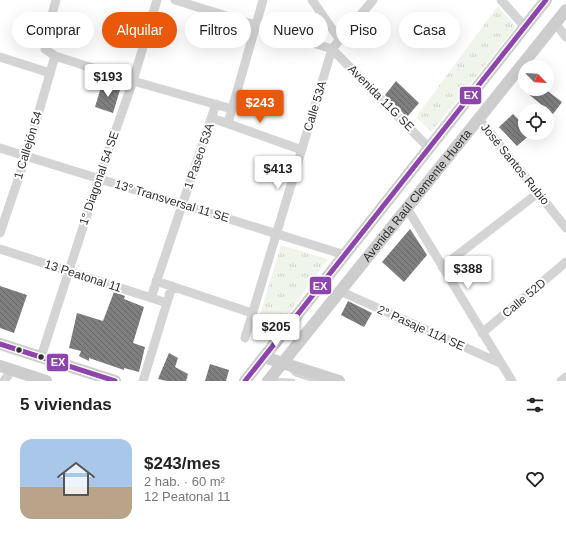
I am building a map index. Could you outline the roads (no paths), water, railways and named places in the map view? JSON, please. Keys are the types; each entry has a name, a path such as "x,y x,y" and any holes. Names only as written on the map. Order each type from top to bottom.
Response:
{"main road":[{"name":"Avenida Raúl Clemente Huerta","path":"248,377 546,0"},
{"name":"Avenida Raúl Clemente Huerta","path":"270,381 283,362 566,10"},
{"path":"0,344 115,381"},
{"path":"264,357 339,381"},
{"path":"0,366 46,381"},
{"path":"248,377 270,381"}],"street":[{"name":"1° Diagonal 54 SE","path":"41,357 99,178 133,81 158,0"},
{"path":"175,0 332,49"},
{"name":"1 Paseo 53A","path":"228,123 263,0"},
{"path":"312,0 336,34"},
{"name":"Calle 53A","path":"363,12 373,0"},
{"path":"501,0 525,27"},
{"path":"55,2 45,40 45,48 55,56 133,81 232,109"},
{"path":"555,23 566,37"},
{"name":"Calle 53A","path":"244,338 332,49 336,44"},
{"name":"Avenida 11G SE","path":"332,49 429,148"},
{"name":"1 Callejón 54","path":"0,233 26,156 55,56"},
{"path":"0,57 50,72"},
{"name":"1 Paseo 53A","path":"151,298 216,104"},
{"path":"212,118 302,150"},
{"name":"José Santos Rubio","path":"479,119 566,228"},
{"name":"13° Transversal 11 SE","path":"0,148 344,255"},
{"path":"442,267 538,193"},
{"path":"407,208 512,381"},
{"name":"13 Peatonal 11","path":"0,249 167,303"},
{"name":"Calle 52D","path":"482,333 566,262"},
{"path":"156,281 252,313"},
{"path":"143,381 172,286"},
{"name":"2° Pasaje 11A SE","path":"340,291 502,364"},
{"path":"4,381 12,370"},
{"path":"561,381 566,377"}],"lane":[{"path":"264,357 285,339 552,0"},
{"path":"283,362 295,374 316,381"},
{"path":"270,381 293,381"}]}
